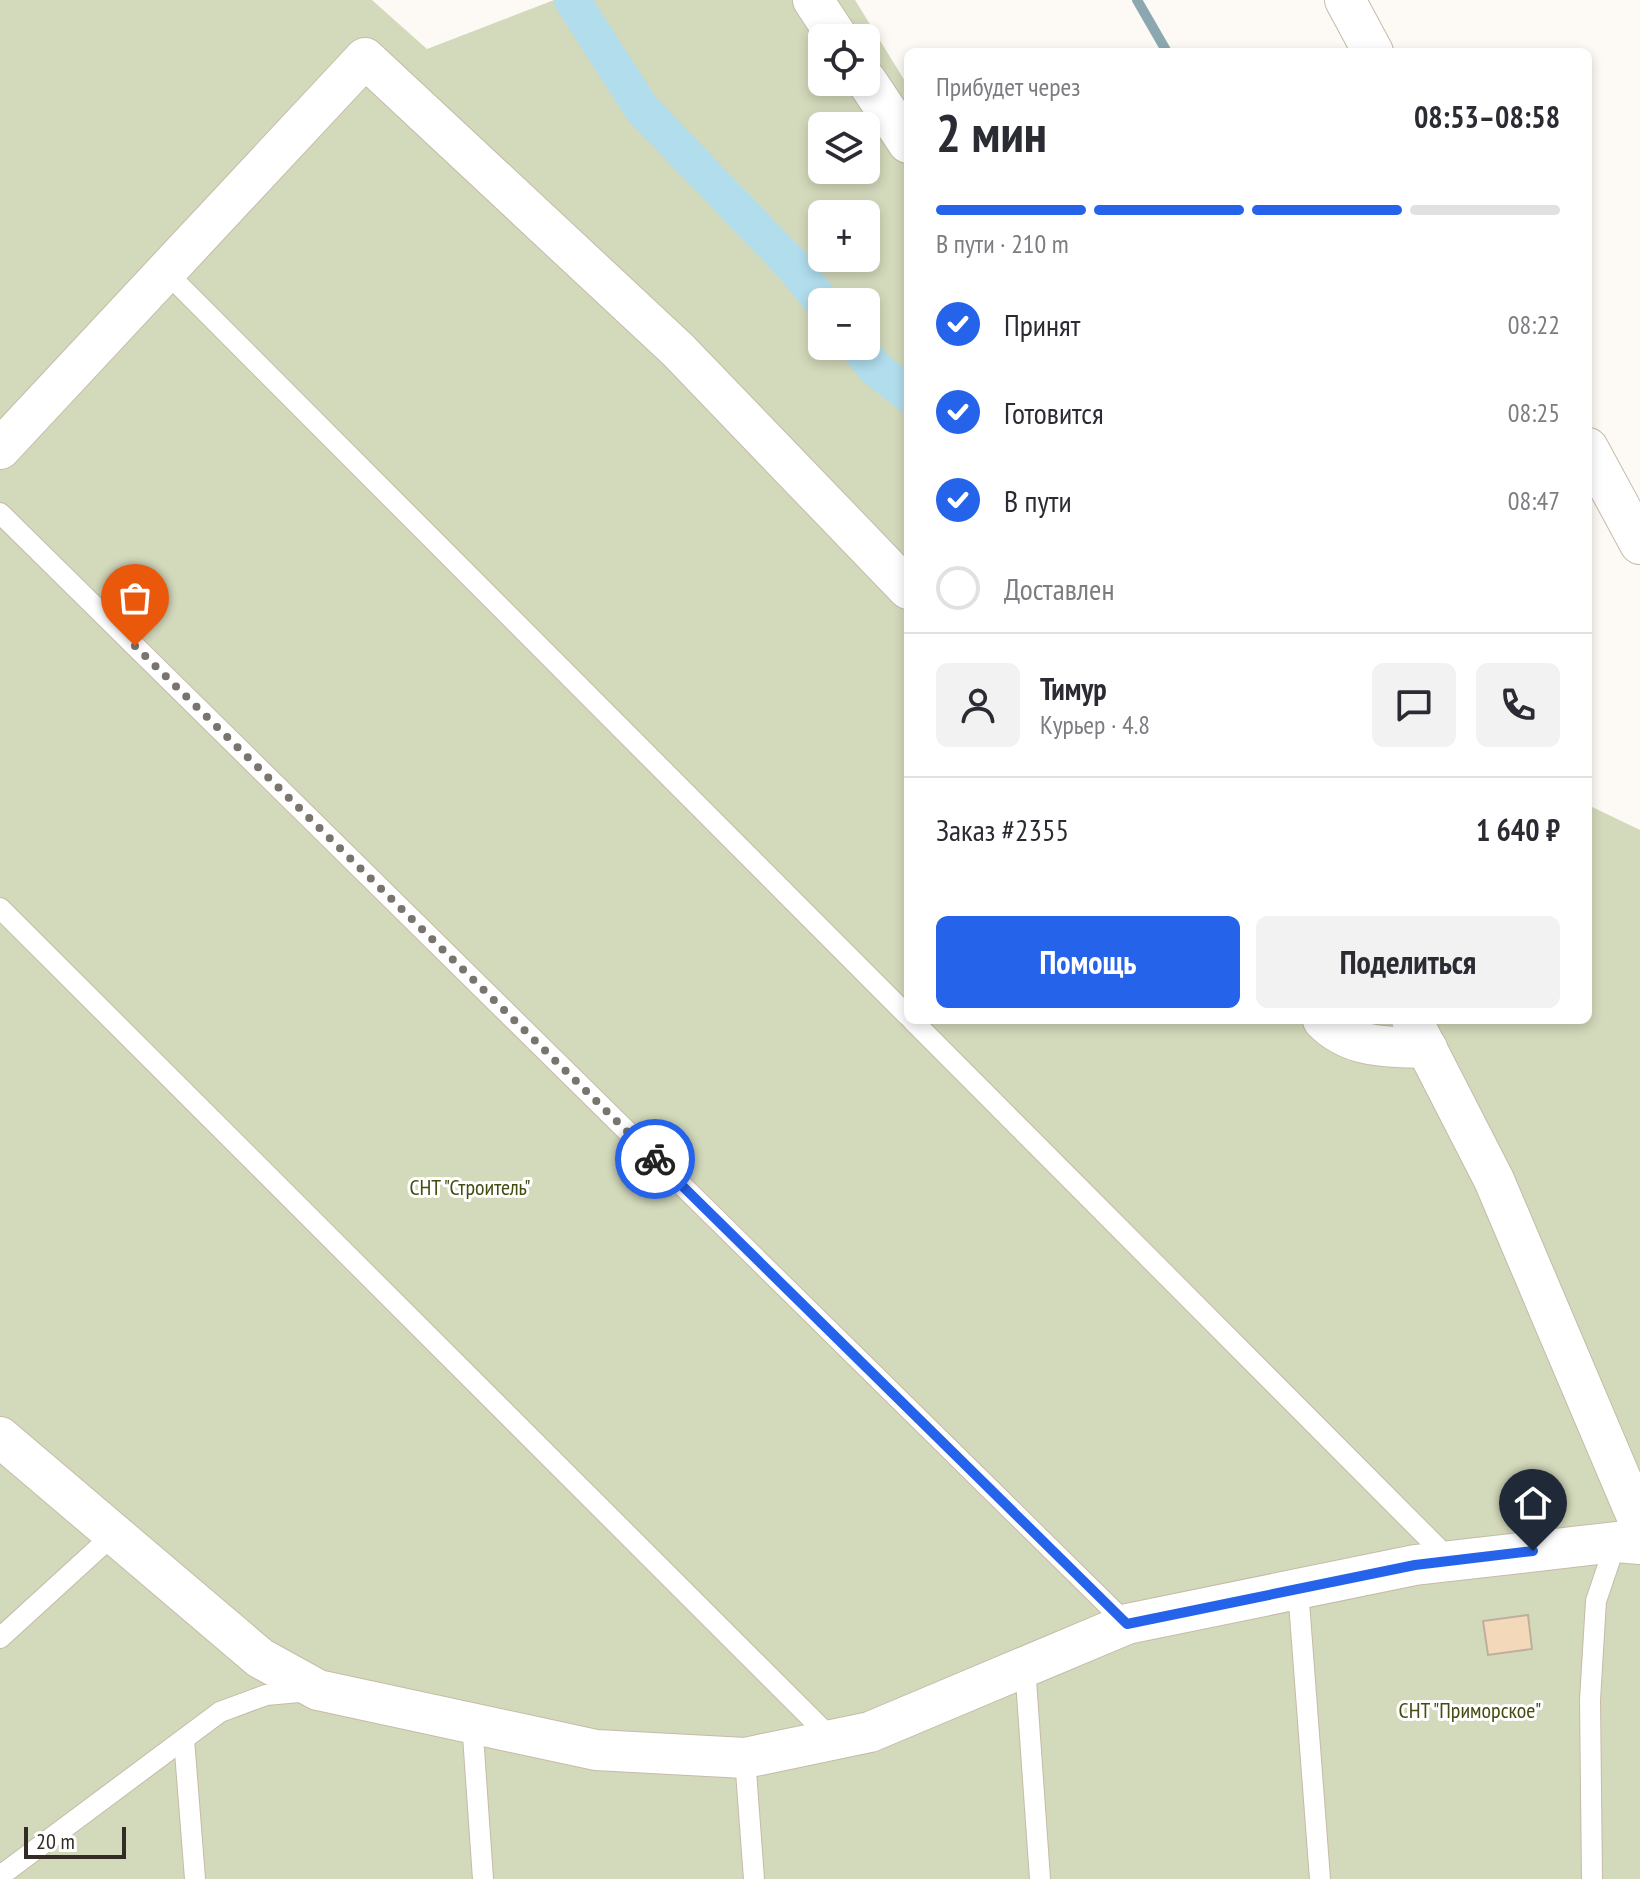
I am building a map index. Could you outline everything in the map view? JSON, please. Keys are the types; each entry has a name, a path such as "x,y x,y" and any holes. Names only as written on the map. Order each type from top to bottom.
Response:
{"street":[{"path":"813,0 829,24"},
{"path":"1345,0 1371,48"},
{"path":"0,449 365,58 678,350 904,585"},
{"path":"877,96 904,137"},
{"path":"1592,455 1640,544"},
{"path":"0,1437 260,1658 318,1690 596,1750 745,1758 833,1740 870,1732 1127,1624 1451,1561 1632,1537 1494,1180 1420,1034 1369,1046 1327,1024"}],"lane":[{"path":"165,271 904,1012"},
{"path":"0,513 1127,1624"},
{"path":"0,908 833,1740"},
{"path":"916,1024 1451,1561"},
{"path":"0,1638 114,1534"},
{"path":"1592,1879 1590,1700 1596,1601 1632,1537"},
{"path":"1298,1589 1320,1879"},
{"path":"1025,1666 1040,1879"},
{"path":"0,1876 220,1712 255,1699 318,1690"},
{"path":"472,1721 483,1879"},
{"path":"184,1739 195,1879"},
{"path":"745,1758 754,1879"}],"green space":[{"name":"СНТ \"Строитель\"","path":"0,0 372,0 427,49 554,0 855,0 870,24 808,24 808,96 880,96 880,41 904,80 904,1024 1592,1024 1592,807 1640,830 1640,1879 0,1879"}],"building":[{"path":"1528,1615 1532,1649 1488,1655 1483,1621"}],"waterway":[{"path":"572,0 642,109 811,288"},
{"path":"1137,0 1165,48"},
{"path":"868,360 904,391"}],"way so far":[{"path":"135,646 655,1159"}],"route":[{"path":"655,1159 1127,1624 1415,1565 1533,1551"}],"park label":[{"name":"СНТ \"Приморское\"","path":"1470,1710"}]}
